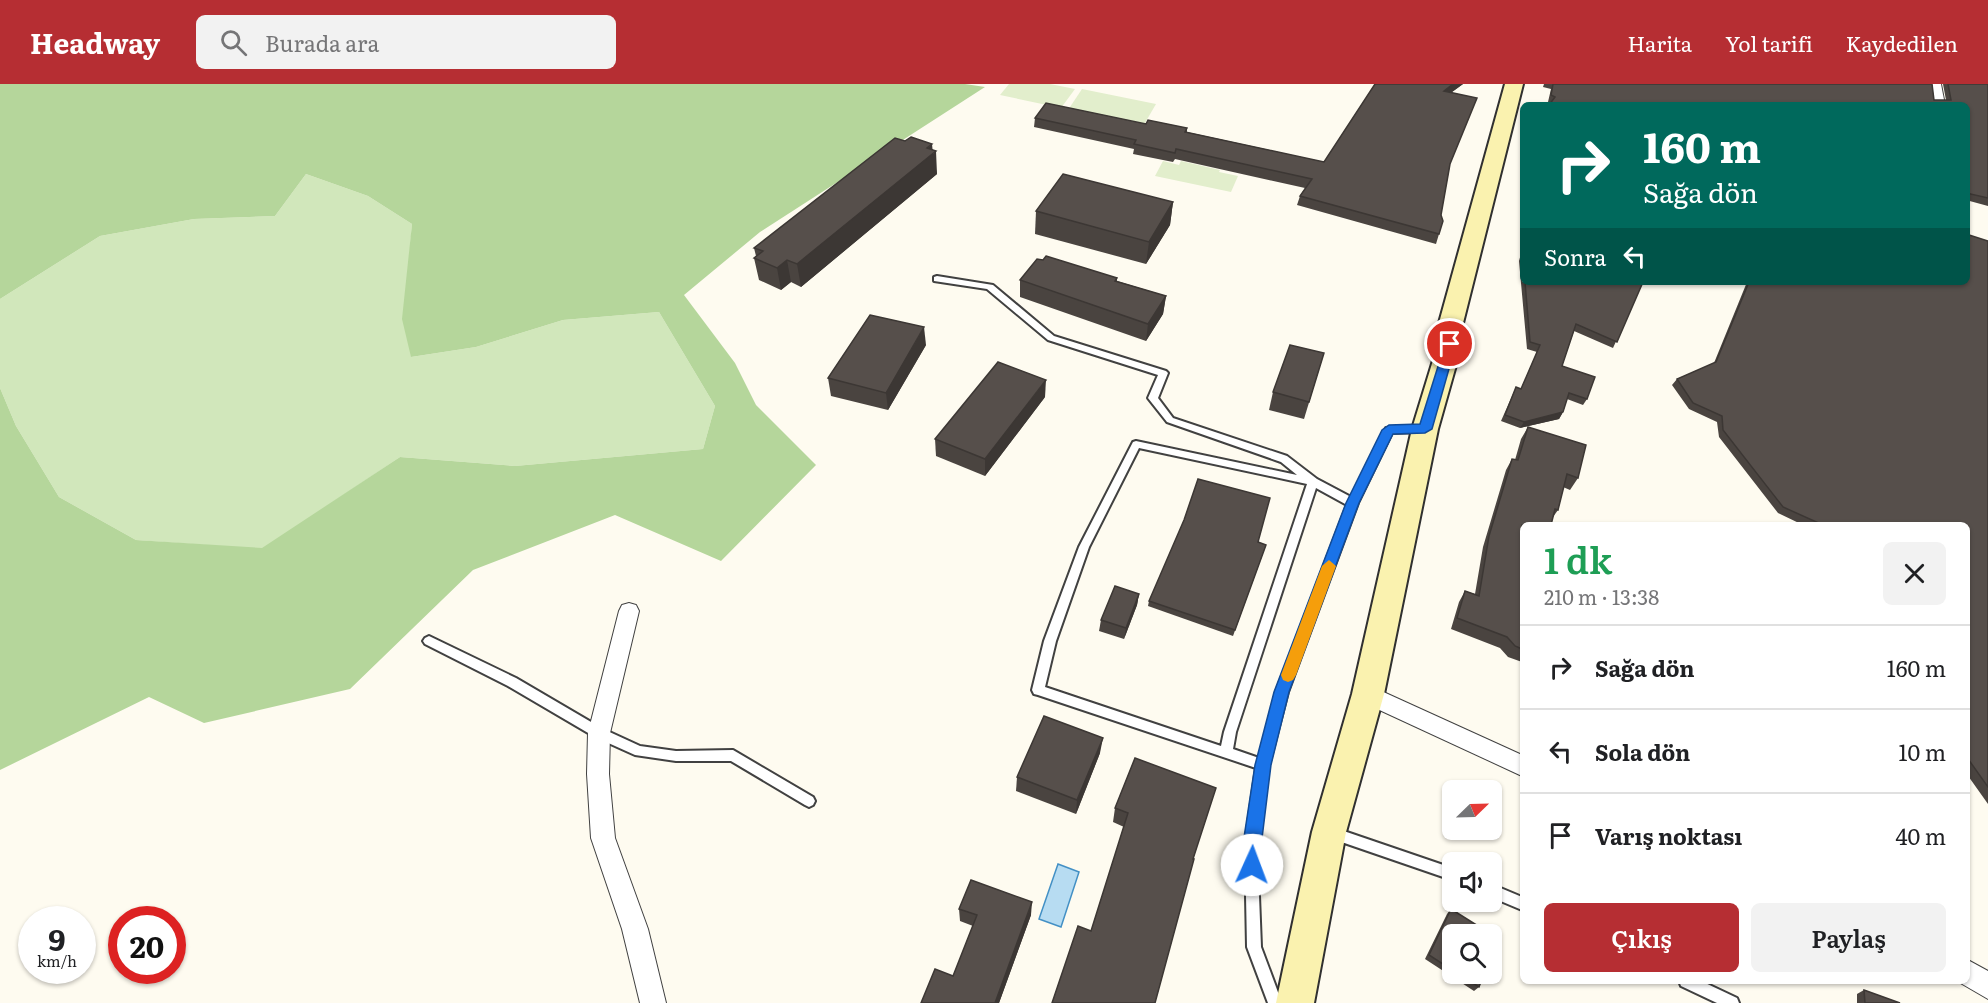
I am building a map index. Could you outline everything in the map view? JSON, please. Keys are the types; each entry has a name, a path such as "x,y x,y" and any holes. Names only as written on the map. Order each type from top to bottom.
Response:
{"main road":[{"path":"1294,1002 1329,832 1368,694 1425,429 1450,344 1451,323 1514,84"}],"street":[{"path":"1935,84 1938,102"},
{"path":"629,611 599,733 598,774 603,838 635,929 653,1003"},
{"path":"1368,694 1520,765"},
{"path":"1970,975 1988,986"}],"lane":[{"path":"937,279 990,287 1051,338 1163,373 1153,398 1170,420 1284,459 1313,482 1353,503"},
{"path":"1294,1002 1254,947 1251,844 1263,765 1282,692 1353,503 1389,430 1425,429"},
{"path":"1263,765 1038,690 1050,641 1084,547 1136,444 1313,482"},
{"path":"1226,753 1230,732 1313,482"},
{"path":"429,641 512,682 599,733 639,751 676,756 734,755 809,801"},
{"path":"1329,832 1442,871"},
{"path":"1502,895 1520,903"},
{"path":"1692,984 1732,1003"}],"green space":[{"path":"0,84 965,84 985,87 760,232 684,295 735,363 756,405 816,465 721,561 615,515 473,570 350,689 204,723 149,697 0,770 0,388 16,426 59,497 136,540 262,548 400,457 515,466 703,449 715,406 659,312 563,320 476,347 411,357 402,319 412,224 368,196 306,174 275,216 194,219 100,236 0,299"},
{"path":"1009,84 1050,84 1075,89 1061,108 1000,95"},
{"path":"1082,89 1156,104 1142,128 1066,113"},
{"path":"1163,161 1179,165 1181,161 1238,176 1231,192 1155,176"},
{"path":"306,174 368,196 412,224 409,261 411,357 476,347 563,320 659,312 715,406 703,449 515,466 400,457 263,549 136,540 59,497 16,426 0,388 0,299 100,236 194,219 275,216"}],"water":[{"path":"1058,864 1079,872 1061,927 1039,919"}],"building":[{"path":"1375,84 1453,84 1444,91 1477,98 1450,164 1441,215 1443,221 1439,234 1300,196 1312,179 1176,149 1175,153 1134,144 1136,140 1035,118 1046,103 1146,124 1148,120 1187,128 1185,132 1324,162"},
{"path":"1553,84 1932,84 1934,100 1951,100 1948,84 1988,84 1988,198 1970,194 1970,102 1551,102 1555,97 1551,95"},
{"path":"911,137 932,144 927,148 936,151 797,264 787,260 777,268 754,258 763,251 754,248 895,138 905,141"},
{"path":"1063,174 1173,202 1149,242 1036,211"},
{"path":"1970,235 1988,241 1988,787 1970,762 1970,522 1816,522 1783,507 1723,430 1722,416 1693,403 1677,379 1716,362 1748,285 1970,285"},
{"path":"1046,256 1117,278 1115,281 1166,296 1148,324 1020,280 1037,259 1043,260"},
{"path":"1525,285 1642,285 1617,342 1576,324 1562,366 1595,377 1587,399 1569,393 1563,412 1524,422 1505,415 1516,387 1521,389 1540,345 1530,342"},
{"path":"870,315 924,327 886,393 828,378"},
{"path":"1290,345 1324,353 1309,402 1273,392"},
{"path":"998,362 1046,380 985,459 935,439"},
{"path":"1528,427 1586,445 1578,478 1567,474 1558,510 1555,509 1552,522 1520,522 1520,648 1507,637 1457,618 1465,591 1479,596 1489,536 1512,459 1518,460"},
{"path":"1198,479 1270,498 1258,542 1266,545 1235,630 1149,601 1184,520"},
{"path":"1115,586 1139,594 1126,628 1101,620"},
{"path":"1044,716 1103,738 1077,800 1017,777"},
{"path":"1135,758 1216,788 1193,859 1155,1003 1052,1003 1078,926 1091,931 1128,813 1115,808"},
{"path":"971,880 1032,902 995,1003 921,1003 935,969 953,976 977,915 959,909"},
{"path":"1450,912 1456,912 1475,924 1444,924"},
{"path":"1442,928 1442,963 1429,955"},
{"path":"1864,990 1900,1003 1865,1003"}],"slow traffic":[{"path":"1288,675 1329,566"}],"route":[{"path":"1252,865 1251,844 1263,765 1282,692 1353,503 1389,430 1425,429 1450,344"}]}
